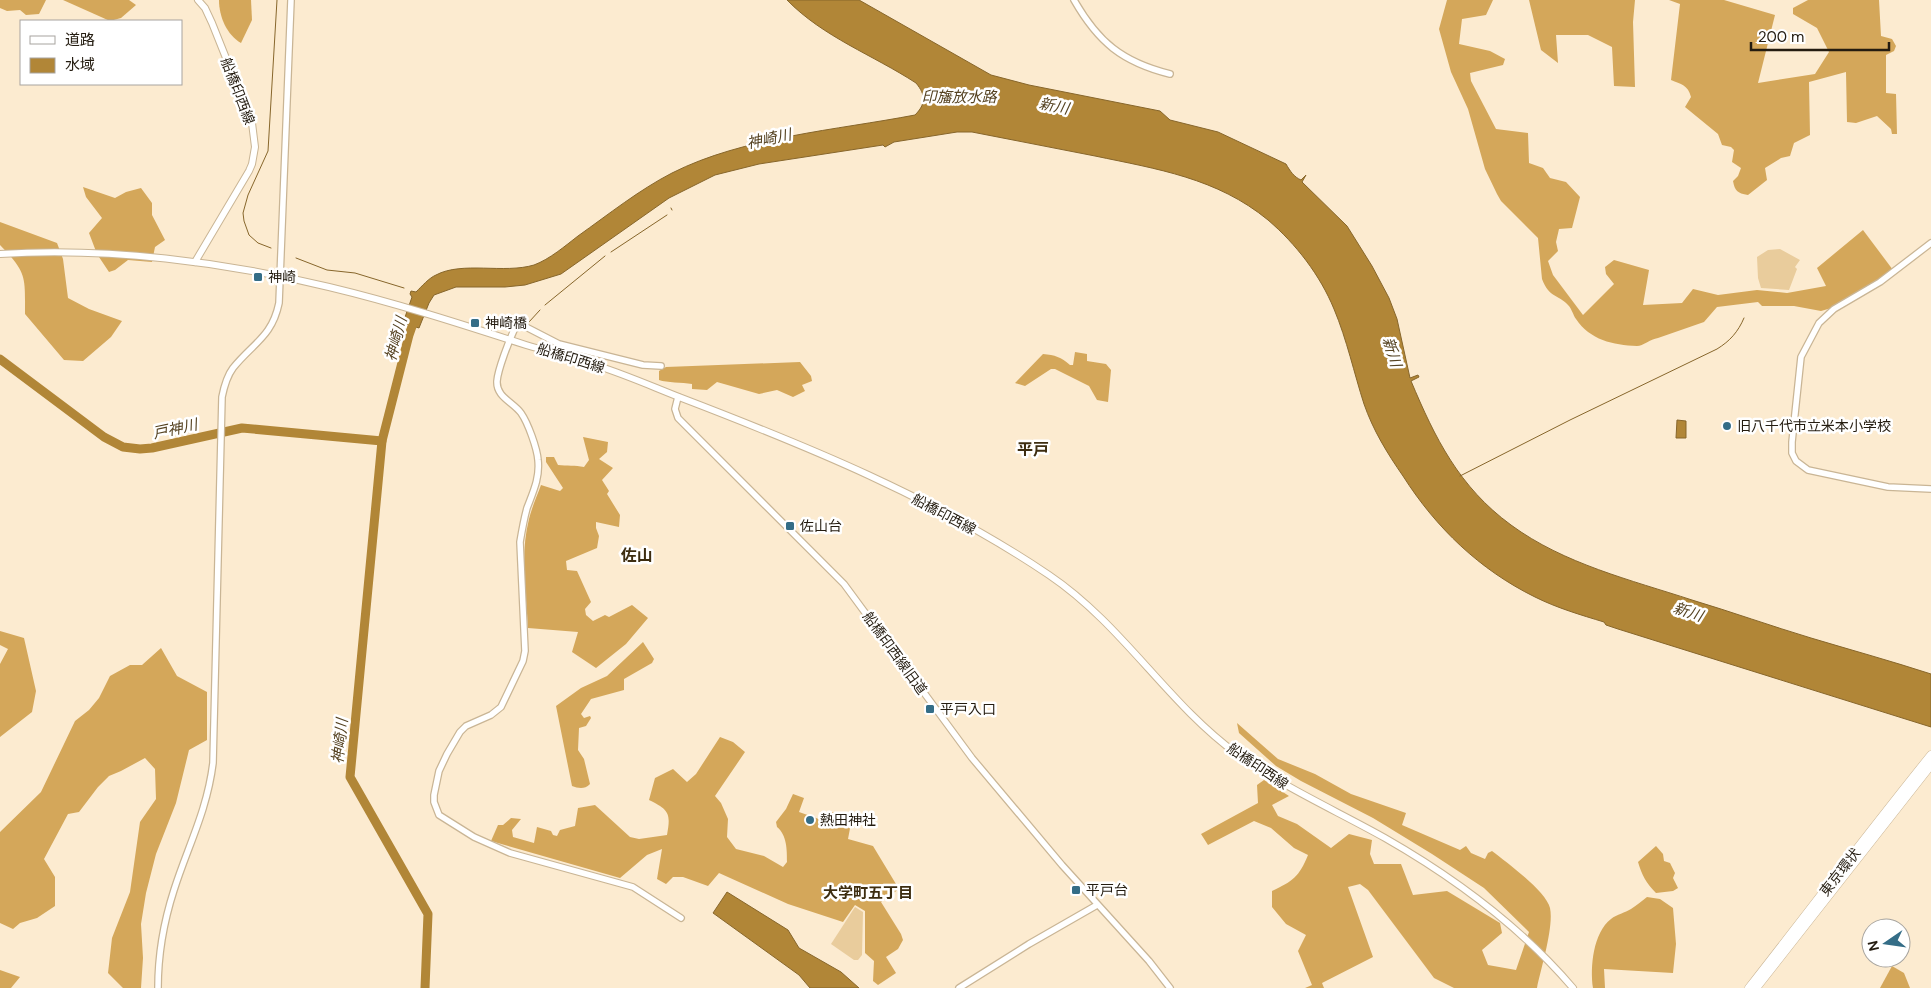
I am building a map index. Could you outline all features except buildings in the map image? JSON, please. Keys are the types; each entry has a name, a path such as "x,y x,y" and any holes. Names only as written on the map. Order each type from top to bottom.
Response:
{"highway":[{"name":"東京環状","path":"1756,988 1931,755"},
{"name":"東京環状","path":"1749,988 1776,959 1931,765"}],"main road":[{"name":"船橋印西線","path":"195,262 249,171 255,147 252,123 216,32 205,8 198,0"},
{"name":"船橋印西線","path":"0,254 106,255 195,262 281,276 348,291 593,364 838,460 931,507 1028,562 1075,594 1101,616 1194,717 1230,748 1288,786 1426,863 1495,912 1536,948 1573,988"}],"street":[{"path":"158,988 161,947 168,910 202,815 213,763 222,397 232,369 270,329 277,312 281,276 291,0"},
{"path":"1074,0 1091,28 1111,47 1138,63 1170,74"},
{"path":"1931,243 1880,282 1834,309 1819,323 1802,357 1792,442 1792,453 1796,461 1808,470 1888,487 1931,489"},
{"path":"661,366 643,365 559,344 520,325 514,330 497,381 498,388 503,397 521,413 525,420 538,457 539,471 523,524 520,542 525,651 523,661 501,707 491,715 470,722 460,732 439,771 434,795 435,809 439,815 448,823 489,845 510,853 628,885 645,894 680,918"},
{"name":"船橋印西線旧道","path":"678,397 675,409 678,418 844,584 972,758 1097,905 1149,961 1170,988"},
{"path":"959,988 1037,939 1097,905"}],"shaded area":[{"path":"0,0 46,0 39,14 26,15 20,10 7,11 0,8"},
{"path":"63,0 129,0 136,5 121,18 108,20"},
{"path":"219,0 251,0 252,20 241,43 236,40 225,25 220,13"},
{"path":"1447,0 1493,0 1486,15 1462,19 1459,44 1490,51 1505,59 1503,65 1470,73 1471,81 1496,129 1528,133 1529,163 1543,168 1550,178 1566,182 1580,197 1572,228 1559,229 1556,242 1558,251 1548,261 1553,275 1583,315 1614,284 1606,274 1605,267 1614,260 1649,270 1643,305 1682,303 1693,289 1718,295 1757,290 1787,293 1826,286 1817,268 1863,230 1893,270 1883,279 1835,307 1821,311 1794,306 1762,306 1758,302 1717,307 1704,322 1639,346 1611,343 1595,337 1582,326 1568,305 1548,290 1542,279 1538,238 1501,201 1485,169 1468,109 1451,72 1439,29"},
{"path":"1529,0 1635,0 1633,22 1635,87 1614,86 1612,47 1588,35 1556,35 1558,63 1541,50"},
{"path":"1669,0 1724,0 1775,15 1758,83 1815,74 1829,52 1817,28 1793,14 1793,8 1808,0 1879,0 1881,36 1892,39 1896,46 1894,51 1886,55 1886,93 1896,94 1897,134 1892,134 1891,129 1877,116 1856,123 1847,122 1846,72 1809,82 1810,135 1794,143 1790,156 1781,158 1765,168 1767,180 1748,195 1739,192 1733,181 1738,176 1741,168 1732,162 1734,150 1731,147 1722,145 1718,134 1685,107 1691,97 1690,93 1684,86 1671,80 1680,4"},
{"path":"83,187 115,198 126,192 141,188 152,203 152,215 165,240 155,247 152,262 128,260 115,270 109,272 97,254 89,233 102,218 86,197"},
{"path":"0,222 57,243 63,259 68,298 89,309 122,321 111,337 83,361 64,360 25,314 23,276 15,262 0,245"},
{"path":"1780,249 1800,260 1795,267 1797,269 1789,290 1761,288 1758,278 1757,257 1768,250"},
{"path":"1075,352 1087,354 1087,361 1106,364 1111,370 1108,402 1097,400 1089,386 1055,369 1051,369 1025,386 1015,383 1043,354 1058,357 1073,365"},
{"path":"800,362 811,376 812,381 802,385 805,391 793,397 777,390 759,394 717,382 707,390 692,389 692,384 659,380 659,371 666,367"},
{"path":"583,437 608,442 607,452 599,459 613,468 602,480 609,491 607,494 620,515 619,527 596,522 599,536 597,548 566,561 567,570 577,571 591,602 585,609 586,615 593,621 605,615 609,617 632,605 648,618 626,644 596,668 572,652 578,632 528,628 525,587 524,559 526,532 541,485 560,491 563,488 546,462 546,457 554,457 558,465 584,467 589,460"},
{"path":"0,631 24,638 36,691 32,712 0,737 0,664 8,649 0,645"},
{"path":"643,642 654,659 652,663 624,679 624,690 591,699 581,714 584,718 590,716 591,718 586,726 579,728 578,750 584,759 590,784 583,788 572,786 556,706 581,688 607,676"},
{"path":"161,648 177,676 207,692 207,740 189,750 176,803 156,854 146,893 141,924 143,958 141,988 123,988 108,973 112,938 130,892 140,822 156,799 155,769 145,758 109,776 79,812 68,814 44,859 55,877 55,906 37,918 20,923 13,929 0,923 0,832 41,792 75,721 89,710 99,698 110,676 130,665 142,665"},
{"path":"1237,723 1278,759 1315,774 1351,794 1406,813 1402,825 1460,850 1466,846 1471,853 1485,859 1488,853 1492,851 1525,877 1547,901 1551,916 1549,936 1537,988 1454,988 1434,978 1368,890 1360,884 1348,887 1373,957 1322,983 1324,988 1305,988 1312,985 1298,951 1306,935 1286,924 1272,907 1272,891 1295,878 1308,855 1294,848 1271,828 1254,821 1208,845 1201,834 1258,803 1257,785 1264,780 1289,796 1272,805 1278,816 1297,824 1331,848 1349,834 1372,840 1370,854 1374,864 1401,864 1413,895 1447,891 1500,923 1502,933 1482,950 1488,965 1516,970 1529,932 1484,888 1373,818 1276,766 1239,733"},
{"path":"720,737 733,742 745,752 715,796 721,803 728,819 727,837 736,849 764,856 783,867 787,862 786,843 776,822 786,809 793,794 804,798 799,812 819,819 828,812 847,813 851,823 848,839 873,846 899,889 881,902 903,940 898,949 886,957 896,973 878,985 873,981 874,961 865,953 865,911 855,905 843,922 788,904 719,873 708,886 683,877 673,877 666,884 657,879 662,849 647,855 620,878 491,841 498,825 503,825 511,818 521,819 512,830 513,837 534,843 537,827 551,831 553,835 557,836 560,830 575,826 578,808 595,805 630,837 639,839 667,835 669,822 667,813 649,800 655,778 673,769 687,782 696,774"},
{"path":"1656,846 1663,854 1664,861 1670,863 1675,873 1673,878 1678,888 1673,891 1656,893 1641,871 1638,862"},
{"path":"1647,897 1660,899 1673,908 1676,944 1673,973 1604,969 1605,988 1593,988 1594,951 1600,933 1611,919 1631,909"},
{"path":"855,907 863,912 862,955 858,960 854,960 831,944"},
{"path":"1891,968 1895,968 1904,973 1910,988 1880,988"},
{"path":"0,970 20,977 11,988 0,988"}],"water":[{"name":"印旛放水路","path":"787,0 859,0 991,75 1029,85 1160,111 1170,120 1218,132 1286,164 1292,174 1301,180 1306,175 1302,182 1347,226 1389,298 1397,319 1410,378 1418,375 1419,377 1411,381 1439,442 1463,478 1493,510 1531,539 1598,570 1931,674 1931,727 1606,625 1604,622 1543,601 1515,586 1478,561 1430,513 1386,450 1364,404 1347,345 1334,309 1322,284 1306,261 1288,239 1268,220 1248,206 1228,194 1207,185 1164,171 972,132 957,132 894,142 885,147 883,145 759,164 715,175 669,198 561,274 525,285 456,287 434,295 419,328 403,323 412,297 411,291 416,292 433,276 458,269 510,268 534,265 557,252 648,187 672,173 700,161 760,143 823,130 915,115 919,111 923,103 923,95 916,83 816,25"},
{"path":"1677,420 1686,421 1686,438 1676,438"},
{"path":"727,892 788,930 799,948 841,972 859,988 810,988 799,975 713,913"}],"waterway":[{"path":"271,248 258,243 249,235 243,213 248,195 268,151 277,0"},
{"path":"611,252 667,215"},
{"path":"545,305 605,256"},
{"path":"296,258 327,270 355,273 404,288"},
{"path":"529,322 540,310"},
{"name":"神崎川","path":"416,315 409,335 382,441 350,777 428,914 425,988"},
{"path":"1460,476 1717,349 1733,336 1744,318"},
{"name":"戸神川","path":"0,359 104,437 123,447 152,448 242,428 382,441"}],"place":[{"name":"神崎","path":"258,277"},
{"name":"神崎橋","path":"475,323"},
{"name":"旧八千代市立米本小学校","path":"1727,426"},
{"name":"佐山台","path":"790,526"},
{"name":"平戸入口","path":"930,709"},
{"name":"熱田神社","path":"810,820"},
{"name":"平戸台","path":"1076,890"}],"district":[{"name":"平戸","path":"1033,449"},
{"name":"佐山","path":"637,555"},
{"name":"大学町五丁目","path":"868,893"}],"water label":[{"name":"新川","path":"1054,106"},
{"name":"新川","path":"1392,352"},
{"name":"新川","path":"1688,612"}]}
